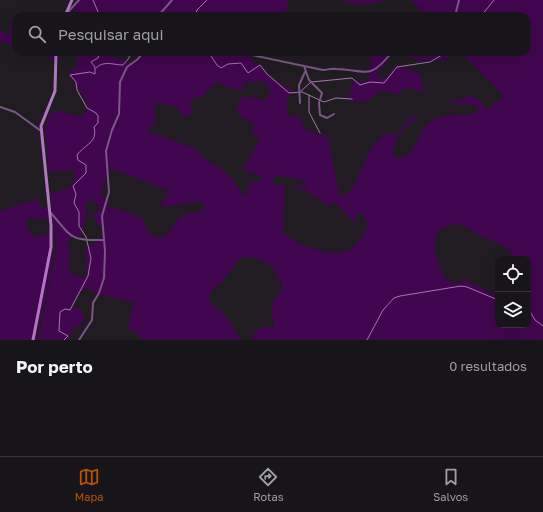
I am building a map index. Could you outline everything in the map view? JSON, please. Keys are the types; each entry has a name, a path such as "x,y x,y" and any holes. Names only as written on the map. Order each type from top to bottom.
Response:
{"main road":[{"path":"67,12 72,0"},
{"path":"33,340 51,247 50,211 41,131 44,115 55,91 56,56"}],"street":[{"path":"69,12 79,0"},
{"path":"162,12 172,0"},
{"path":"456,12 459,0"},
{"path":"79,340 92,320 93,303 103,283 103,213 109,192 106,147 119,114 119,87 122,78 127,67 140,56"},
{"path":"261,56 323,70 334,68 367,72 378,68 388,56"},
{"path":"304,66 309,80 322,93 319,103 320,115 327,118 334,114"},
{"path":"300,103 299,85 305,72"},
{"path":"0,107 15,112 41,131"},
{"path":"50,211 69,235 87,240 104,240"}],"shaded area":[{"path":"78,0 288,0 286,12 73,12"},
{"path":"343,0 387,0 359,5 348,3"},
{"path":"411,0 543,0 543,340 252,340 255,333 259,329 267,327 272,329 274,327 271,304 281,291 281,280 279,281 274,269 266,262 256,258 243,257 237,262 223,281 212,290 209,298 210,302 217,309 225,314 241,340 141,340 141,336 128,328 134,302 97,294 87,288 79,293 71,306 74,310 78,306 85,317 82,325 75,327 68,340 39,340 56,251 51,193 70,188 75,178 75,173 71,169 65,172 63,170 49,173 45,128 51,111 54,113 59,111 81,117 88,106 69,73 73,68 77,68 77,56 110,56 112,58 115,57 133,64 141,56 251,57 254,63 260,64 264,71 285,87 294,90 293,93 287,96 287,117 298,116 301,118 302,125 309,132 315,131 318,136 327,134 340,197 352,190 370,150 383,135 390,133 395,137 408,120 418,114 396,141 393,153 394,156 399,159 406,156 410,152 426,125 431,121 446,116 474,114 478,112 478,107 475,105 457,104 449,101 461,100 470,95 482,102 486,110 504,96 465,56 531,56 531,12 422,12","holes":["217,82 232,89 242,90 244,83 264,82 271,90 266,100 242,96 236,110 239,115 250,121 255,127 250,131 260,139 243,170 261,176 263,181 249,183 247,197 229,175 202,156 196,149 147,131 155,123 155,106 157,102 177,107 181,114 187,117 192,114 191,98 203,97","113,169 169,191 160,207 197,202 204,204 205,208 199,212 182,216 178,219 169,232 161,238 151,234 146,228 143,218 105,205 107,198 101,196 109,171","276,176 301,180 308,186 290,187 305,190 329,206 335,202 355,223 356,216 360,212 366,220 367,229 355,246 342,252 324,251 304,246 288,237 283,232 285,185 274,185 273,178","92,199 99,207 98,212 93,215 98,225 102,226 103,239 85,249 87,272 84,278 69,273 70,250 67,243 75,235 79,237 82,235 87,211 86,204","450,224 467,227 481,236 505,247 513,256 531,256 531,328 495,328 495,296 480,286 473,285 466,280 461,280 462,284 451,282 445,278 439,264 435,240 438,232"]},
{"path":"12,20 12,46 0,41 0,30 6,34 10,34 10,22"},
{"path":"43,56 59,56 59,61"},
{"path":"372,56 392,56 376,74 381,79 387,78 396,67 407,68 421,74 421,83 425,89 420,92 411,88 406,88 398,94 382,91 373,96 370,100 352,102 348,96 352,92 351,85 356,81 365,82 369,79"},
{"path":"408,56 448,56 442,63 438,59 419,61"},
{"path":"37,199 40,206 49,209 52,220 30,218 27,221 28,229 32,235 37,237 42,234 47,235 53,232 53,246 51,273 36,340 0,340 0,211"}],"waterway":[{"path":"93,0 98,12"},
{"path":"196,12 207,0"},
{"path":"484,12 494,0"},
{"path":"64,340 68,336 59,331 60,312 65,309 70,310 88,276 91,258 86,237 79,226 79,212 74,203 76,194 73,186 86,173 86,165 78,160 77,155 90,143 94,137 94,127 98,123 98,116 96,113 87,108 77,90 76,82 70,75 90,72 95,74 95,67 91,62 99,56"},
{"path":"96,68 102,64 123,65 129,56"},
{"path":"211,56 221,68 228,64 241,63 248,73 260,65 267,74 289,93 302,92 324,102 336,98 352,99"},
{"path":"301,91 311,82 352,78 360,85 370,82 384,83 397,67 430,62 440,56"},
{"path":"309,95 309,112 320,133"},
{"path":"367,340 383,310 394,298 400,296 461,286 495,299"},
{"path":"531,313 535,320 543,326"}]}
